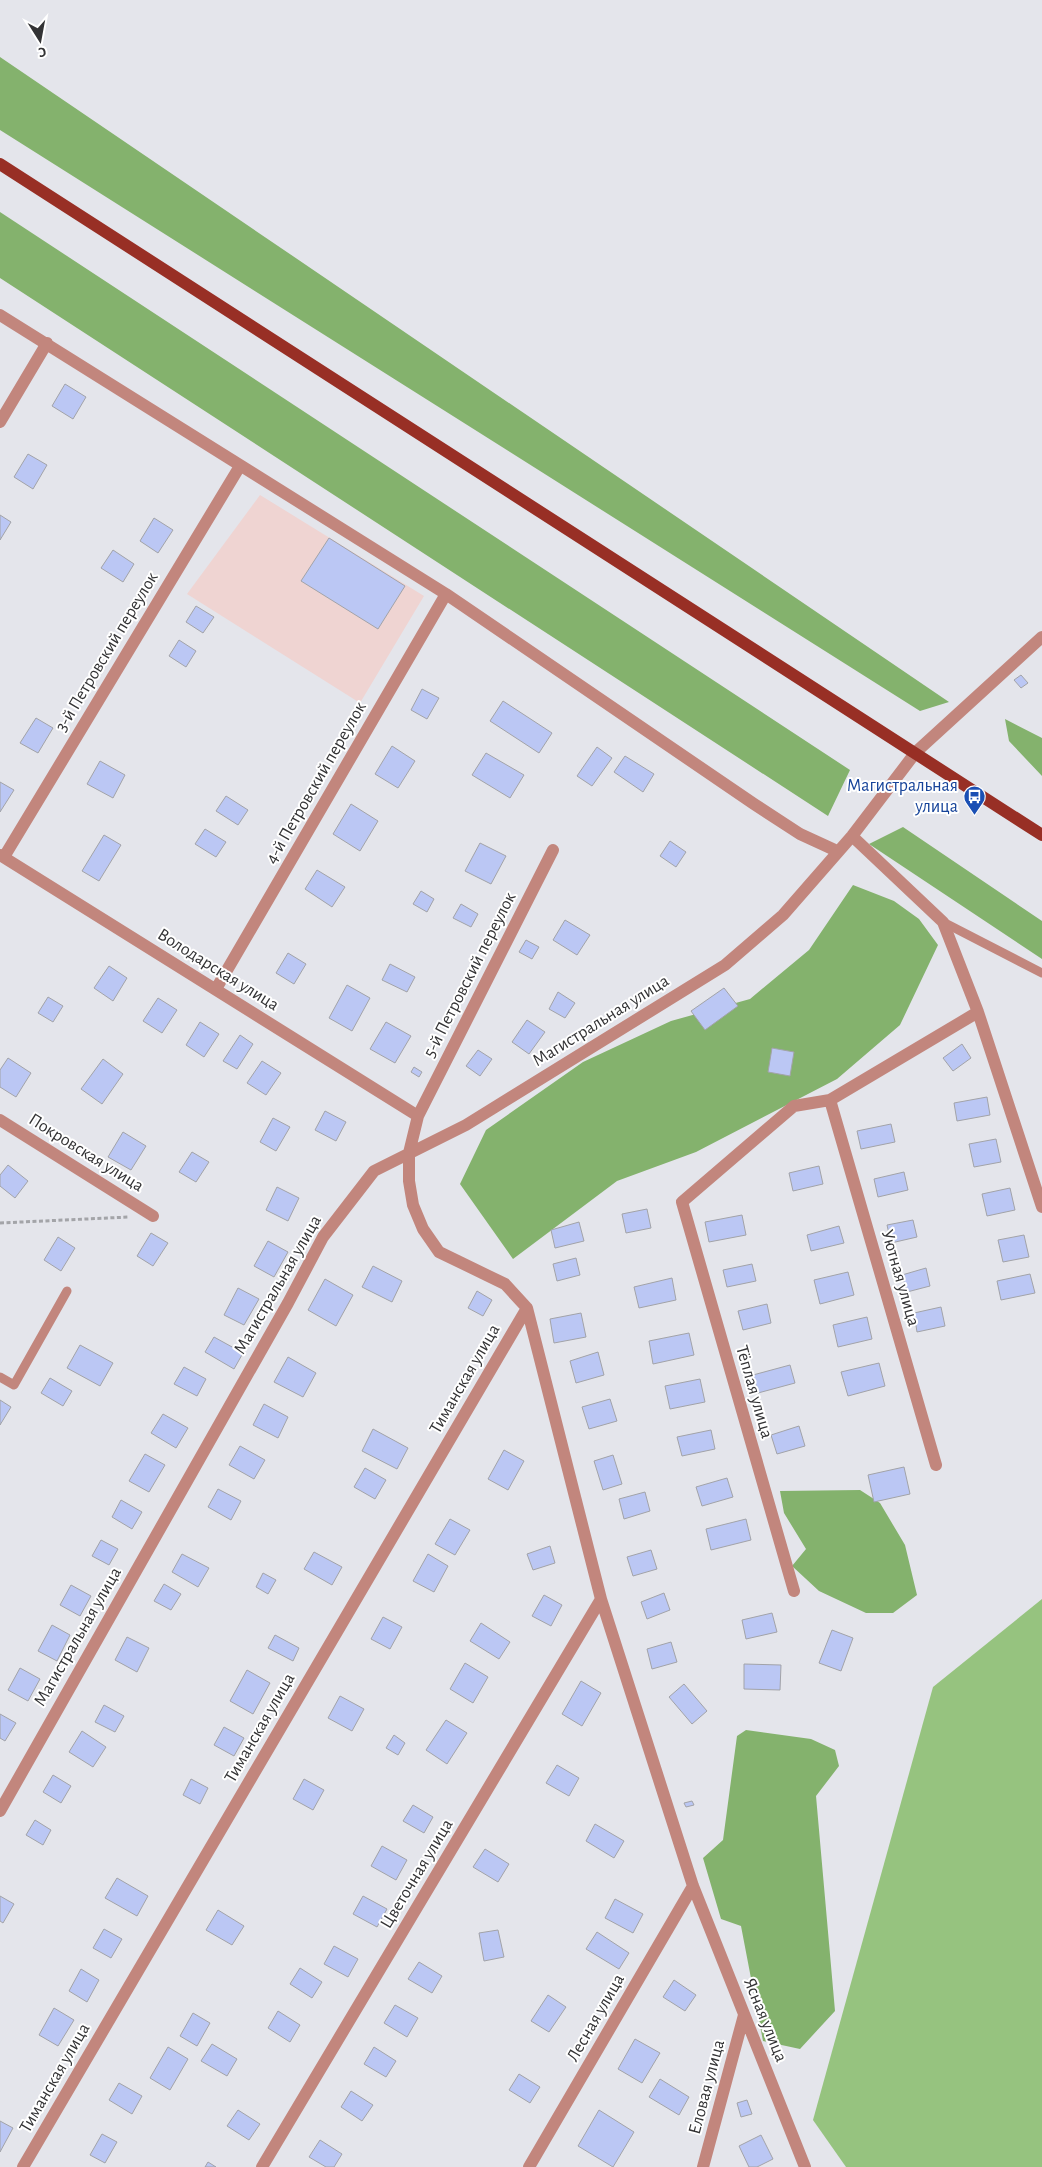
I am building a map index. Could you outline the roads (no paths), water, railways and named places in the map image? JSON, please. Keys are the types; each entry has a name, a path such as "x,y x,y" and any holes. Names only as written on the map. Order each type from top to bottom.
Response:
{"main road":[{"path":"0,164 1042,834"}],"street":[{"path":"0,315 446,594 754,804 800,834 836,851"},
{"path":"0,422 47,344"},
{"name":"3-й Петровский переулок","path":"2,856 240,466"},
{"name":"4-й Петровский переулок","path":"216,989 446,594"},
{"name":"Магистральная улица","path":"0,1811 288,1303 323,1236 374,1170 466,1125 725,965 783,915 836,851 852,836 916,752 1042,637"},
{"path":"852,836 943,922 978,1012 1042,1207"},
{"name":"5-й Петровский переулок","path":"527,1308 504,1284 439,1252 423,1229 413,1205 409,1153 418,1116 553,850"},
{"name":"Володарская улица","path":"2,856 418,1116"},
{"path":"830,1100 978,1012"},
{"name":"Тёплая улица","path":"794,1591 682,1202 794,1106 830,1100"},
{"name":"Уютная улица","path":"830,1100 936,1465"},
{"name":"Покровская улица","path":"0,1120 154,1216"},
{"name":"Ясная улица","path":"527,1308 601,1598 693,1886 805,2167"},
{"name":"Тиманская улица","path":"23,2167 527,1308"},
{"name":"Цветочная улица","path":"262,2167 601,1598"},
{"name":"Лесная улица","path":"529,2167 693,1886"},
{"name":"Еловая улица","path":"702,2167 744,2016"}],"lane":[{"path":"943,922 1042,973"},
{"path":"0,1377 14,1385 67,1291"}],"place":[{"name":"Магистральная улица","path":"974,815"}]}
